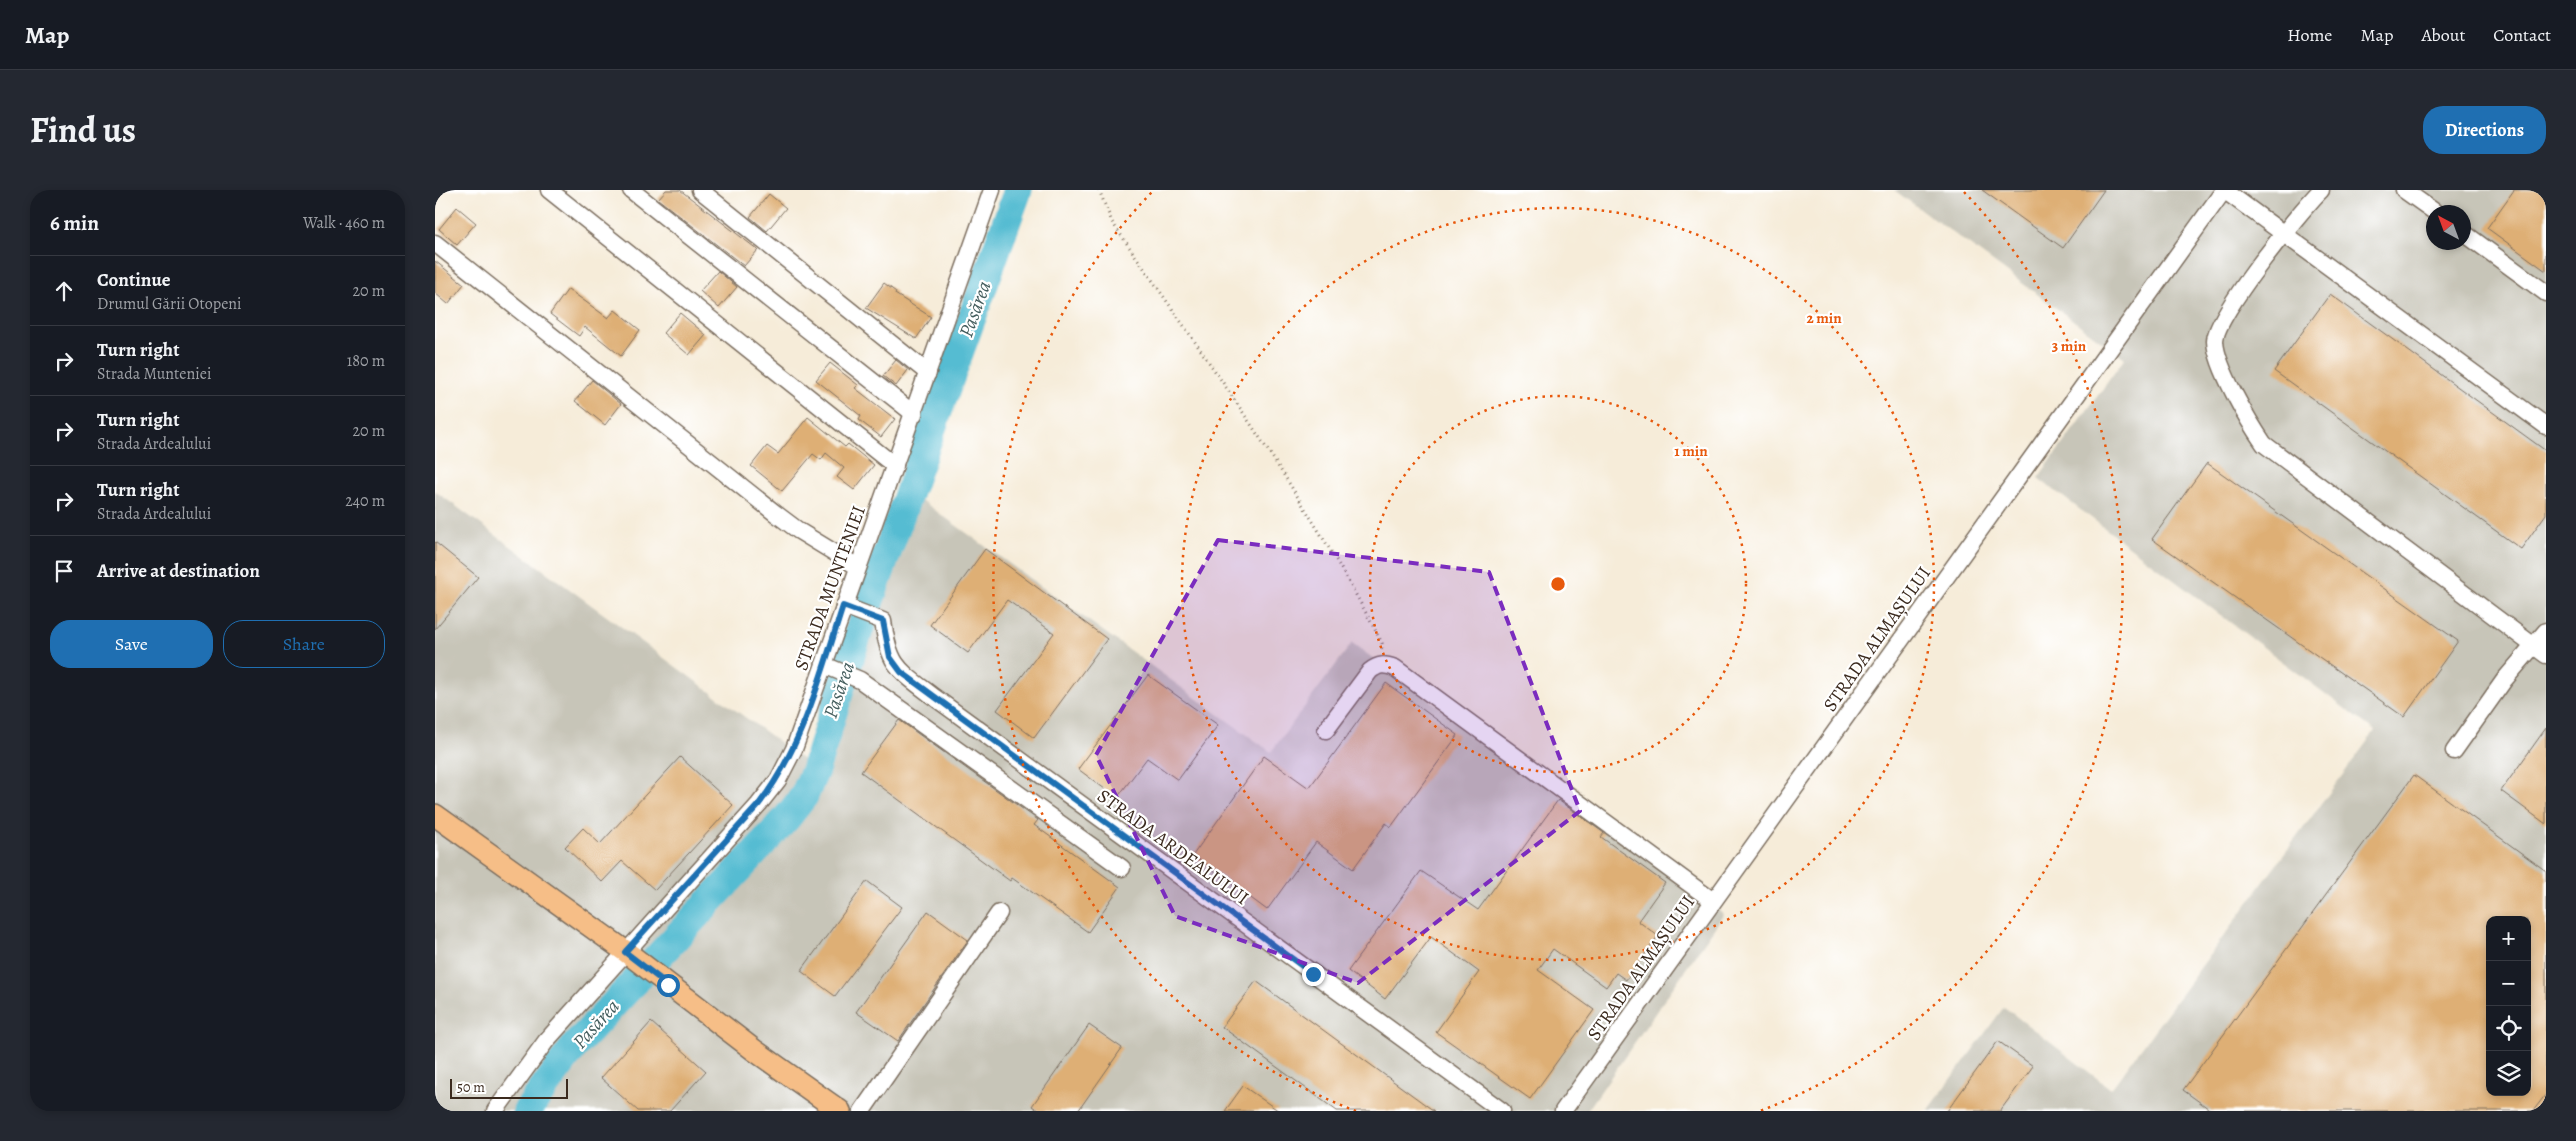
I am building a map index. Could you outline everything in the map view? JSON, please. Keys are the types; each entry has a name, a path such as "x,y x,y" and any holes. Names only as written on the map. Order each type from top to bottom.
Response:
{"main road":[{"path":"435,815 625,952 754,1050 840,1111"}],"street":[{"path":"535,190 673,303 682,308 692,305"},
{"path":"549,190 895,466"},
{"path":"631,190 914,414"},
{"path":"700,190 928,373"},
{"name":"STRADA MUNTENIEI","path":"495,1111 546,1041 759,804 778,780 794,749 830,667 858,567 914,414 992,190"},
{"path":"2224,190 2546,426"},
{"name":"STRADA ALMAȘULUI","path":"1563,1111 2224,190"},
{"path":"2321,190 2297,215 2225,314 2215,341 2226,374 2249,423 2264,444 2540,651"},
{"path":"2404,190 2426,206"},
{"path":"2471,239 2546,293"},
{"path":"435,243 775,513 799,531 858,567"},
{"name":"STRADA ARDEALULUI","path":"848,608 883,621 890,657 901,672 1502,1111"},
{"path":"2455,751 2505,679 2540,651 2546,631"},
{"path":"1326,730 1370,671 1378,665 1385,664 1395,668 1713,901"},
{"path":"830,667 860,680 1122,868"},
{"path":"862,1111 999,913"}],"path":[{"path":"1099,190 1112,222 1248,419 1325,539 1382,643 1385,664"}],"highlighted area":[{"path":"1218,540 1489,572 1580,811 1358,983 1175,916 1096,755"}],"shaded area":[{"path":"1894,190 2546,190 2546,1111 1928,1111 2004,1007 2111,1089 2375,731 2038,478 2125,358"},
{"path":"900,485 1271,752 1352,643 1724,914 1587,1111 435,1111 435,491 805,761 831,674"}],"building":[{"path":"666,190 680,190 758,250 744,266 658,199"},
{"path":"1982,190 2104,190 2063,248"},
{"path":"2514,190 2546,190 2546,271 2487,228"},
{"path":"769,194 786,208 767,231 750,217"},
{"path":"457,207 476,223 457,245 439,229"},
{"path":"435,261 464,284 448,304 435,293"},
{"path":"718,271 737,287 719,308 700,291"},
{"path":"884,283 896,292 895,294 931,317 916,339 866,308"},
{"path":"568,289 608,318 615,310 640,330 621,356 585,327 579,336 550,314"},
{"path":"2330,294 2546,451 2546,514 2521,549 2274,371"},
{"path":"680,313 706,335 689,355 663,333"},
{"path":"896,360 908,370 896,386 883,376"},
{"path":"830,363 858,385 855,388 895,419 881,437 859,420 861,416 816,380"},
{"path":"592,380 621,404 605,425 575,401"},
{"path":"808,417 845,447 848,444 874,465 854,490 837,477 844,468 826,453 821,460 813,454 782,491 751,466 767,446 778,454"},
{"path":"2207,463 2458,641 2404,717 2152,539"},
{"path":"435,542 478,577 435,629"},
{"path":"985,549 1107,639 1034,738 997,710 1054,633 1007,600 968,653 930,625"},
{"path":"1148,675 1218,725 1178,780 1147,758 1117,798 1078,769"},
{"path":"1386,683 1458,735 1391,827 1386,823 1353,869 1316,842 1267,910 1193,855 1264,756 1309,788"},
{"path":"899,720 1038,820 1034,825 1120,887 1088,932 1012,878 1010,881 861,772"},
{"path":"2546,728 2546,824 2501,791"},
{"path":"680,757 733,805 655,890 622,861 602,882 565,847 583,828 600,844"},
{"path":"2414,775 2546,871 2546,1094 2533,1111 2212,1111 2183,1090"},
{"path":"1558,800 1604,833 1601,837 1665,883 1638,921 1658,936 1626,980 1616,973 1606,987 1553,949 1538,970 1594,1010 1530,1099 1436,1032 1479,972 1431,937 1385,999 1348,971 1421,871 1478,910"},
{"path":"867,881 902,907 835,996 801,971"},
{"path":"928,911 968,940 898,1041 856,1012"},
{"path":"1256,981 1434,1111 1337,1111 1222,1027"},
{"path":"651,1022 706,1071 670,1111 638,1111 601,1078"},
{"path":"1089,1025 1122,1048 1078,1111 1039,1111 1032,1106"},
{"path":"1998,1041 2033,1066 2000,1111 1947,1111"},
{"path":"1243,1086 1279,1111 1225,1111"}],"waterway":[{"name":"Pasărea","path":"527,1111 574,1047 786,819 804,796 815,770 857,636 1018,190"}],"route":[{"path":"668,985 625,952 759,804 778,780 794,749 843,606 883,621 890,657 901,672 1313,974"}]}
